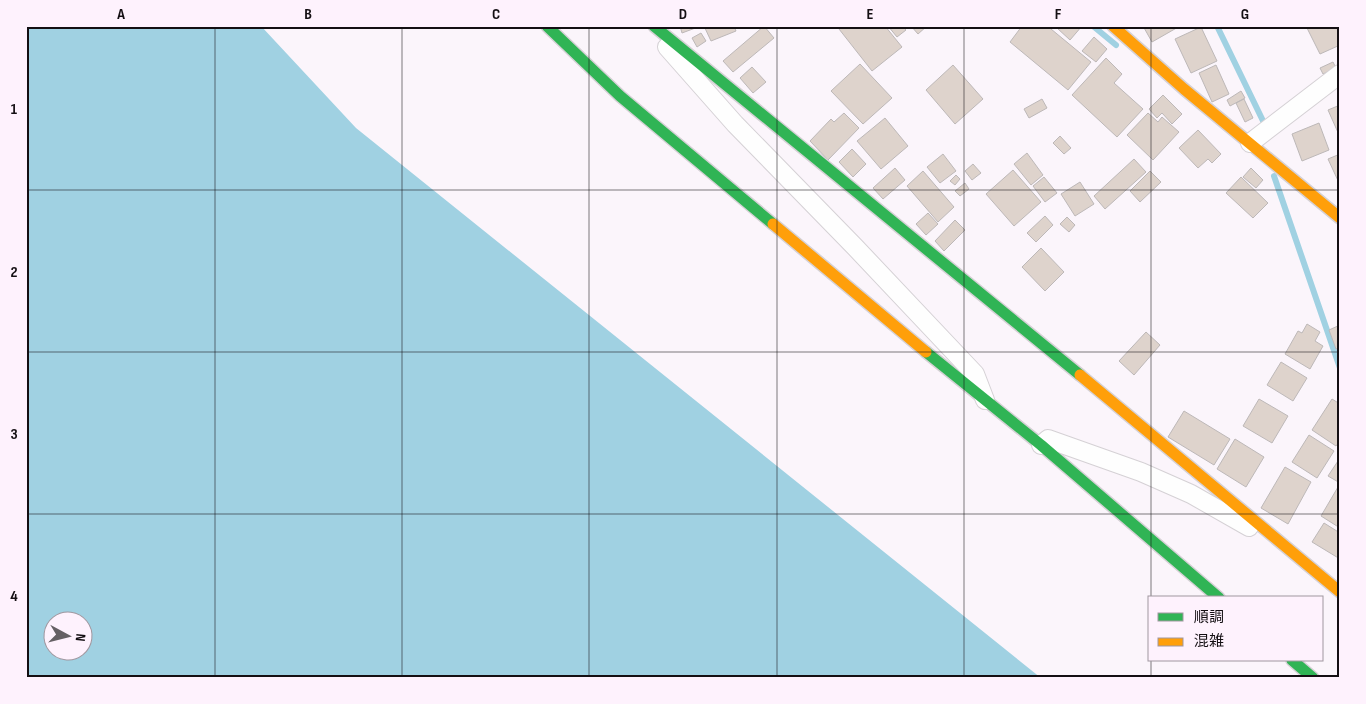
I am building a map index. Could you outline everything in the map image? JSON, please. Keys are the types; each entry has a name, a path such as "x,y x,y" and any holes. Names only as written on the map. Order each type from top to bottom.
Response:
{"street":[{"path":"547,26 620,96 986,402 1041,445 1217,596"},
{"path":"649,26 735,124 975,374 986,402"},
{"path":"654,26 989,299 1340,592"},
{"path":"1113,26 1184,89 1340,218"},
{"path":"1250,143 1340,74"},
{"path":"1041,445 1048,439 1141,472 1191,494 1252,529 1264,530"},
{"path":"1294,662 1312,678"}],"water":[{"path":"26,26 261,26 356,128 1041,678 26,678"}],"building":[{"path":"680,26 698,26 698,27 682,33"},
{"path":"704,26 734,26 736,31 711,41"},
{"path":"764,26 774,38 733,72 723,61"},
{"path":"843,26 885,26 902,47 872,71 839,29"},
{"path":"888,26 902,26 906,30 897,37"},
{"path":"911,26 927,26 918,34"},
{"path":"1022,26 1052,26 1051,29 1091,62 1068,90 1010,42"},
{"path":"1059,26 1082,26 1070,40 1057,28"},
{"path":"1143,26 1180,26 1152,42"},
{"path":"1306,26 1340,26 1340,45 1320,54"},
{"path":"1201,27 1217,61 1191,73 1175,39"},
{"path":"701,33 706,41 697,47 692,38"},
{"path":"1094,37 1107,49 1096,62 1082,51"},
{"path":"1106,58 1122,74 1114,83 1143,109 1117,137 1072,95"},
{"path":"1333,62 1336,68 1323,74 1320,68"},
{"path":"860,64 892,98 863,124 831,91"},
{"path":"953,65 983,99 955,124 926,90"},
{"path":"1216,65 1229,94 1212,102 1199,73"},
{"path":"752,67 766,82 753,93 740,78"},
{"path":"1241,91 1245,98 1230,106 1227,100"},
{"path":"1163,95 1182,114 1172,124 1162,113 1157,118 1149,109"},
{"path":"1042,99 1047,108 1029,118 1024,109"},
{"path":"1244,99 1253,118 1245,122 1236,103"},
{"path":"1340,105 1340,137 1328,110"},
{"path":"844,113 859,128 828,160 810,141 831,119 834,122"},
{"path":"1148,113 1158,122 1162,117 1179,132 1153,160 1127,135"},
{"path":"885,118 908,146 881,169 857,141"},
{"path":"1319,123 1329,150 1302,161 1292,134"},
{"path":"1198,130 1221,154 1212,163 1208,159 1198,168 1179,148"},
{"path":"1060,136 1071,148 1064,154 1053,143"},
{"path":"852,149 866,164 853,177 839,162"},
{"path":"1027,153 1043,175 1031,185 1014,164"},
{"path":"943,154 956,171 940,183 927,167"},
{"path":"1340,154 1340,185 1328,159"},
{"path":"1134,159 1146,172 1105,209 1094,196"},
{"path":"973,164 981,173 972,180 965,171"},
{"path":"895,168 905,180 883,199 873,188"},
{"path":"1251,168 1263,180 1256,188 1243,177"},
{"path":"1013,170 1041,202 1014,226 986,194"},
{"path":"923,171 954,207 938,222 907,186"},
{"path":"1150,171 1161,182 1140,202 1130,191"},
{"path":"956,175 960,179 955,185 950,181"},
{"path":"1044,177 1057,193 1045,202 1033,186"},
{"path":"1241,177 1268,203 1253,218 1226,193"},
{"path":"1080,182 1094,204 1075,216 1061,194"},
{"path":"965,183 969,189 960,196 955,191"},
{"path":"928,213 938,224 926,235 916,224"},
{"path":"1045,216 1053,225 1036,242 1027,233"},
{"path":"1067,217 1075,225 1069,232 1060,224"},
{"path":"955,220 965,230 944,251 935,241"},
{"path":"1041,248 1064,272 1045,291 1022,267"},
{"path":"1307,324 1320,332 1315,341 1323,346 1310,369 1285,354 1298,331 1302,333"},
{"path":"1340,325 1340,347 1336,349 1329,330"},
{"path":"1146,332 1160,345 1134,375 1119,361"},
{"path":"1281,362 1307,378 1293,401 1267,385"},
{"path":"1259,399 1288,416 1272,443 1243,426"},
{"path":"1332,399 1340,404 1340,441 1336,446 1312,430"},
{"path":"1184,411 1230,439 1214,465 1168,437"},
{"path":"1309,435 1334,451 1317,478 1292,462"},
{"path":"1235,439 1264,457 1246,487 1217,469"},
{"path":"1340,458 1340,483 1328,476"},
{"path":"1285,467 1311,482 1288,524 1261,508"},
{"path":"1338,487 1340,489 1340,528 1321,516"},
{"path":"1324,523 1340,533 1340,559 1312,542"}],"waterway":[{"path":"1093,26 1116,45"},
{"path":"1217,26 1265,125"},
{"path":"1274,176 1340,368"}],"traffic: fast":[{"path":"547,26 620,96 773,224"},
{"path":"654,26 1080,375"},
{"path":"926,352 1041,445 1217,596"},
{"path":"1294,662 1313,678"}],"traffic: slow":[{"path":"1113,26 1184,89 1340,218"},
{"path":"773,224 926,352"},
{"path":"1080,375 1340,592"}]}
